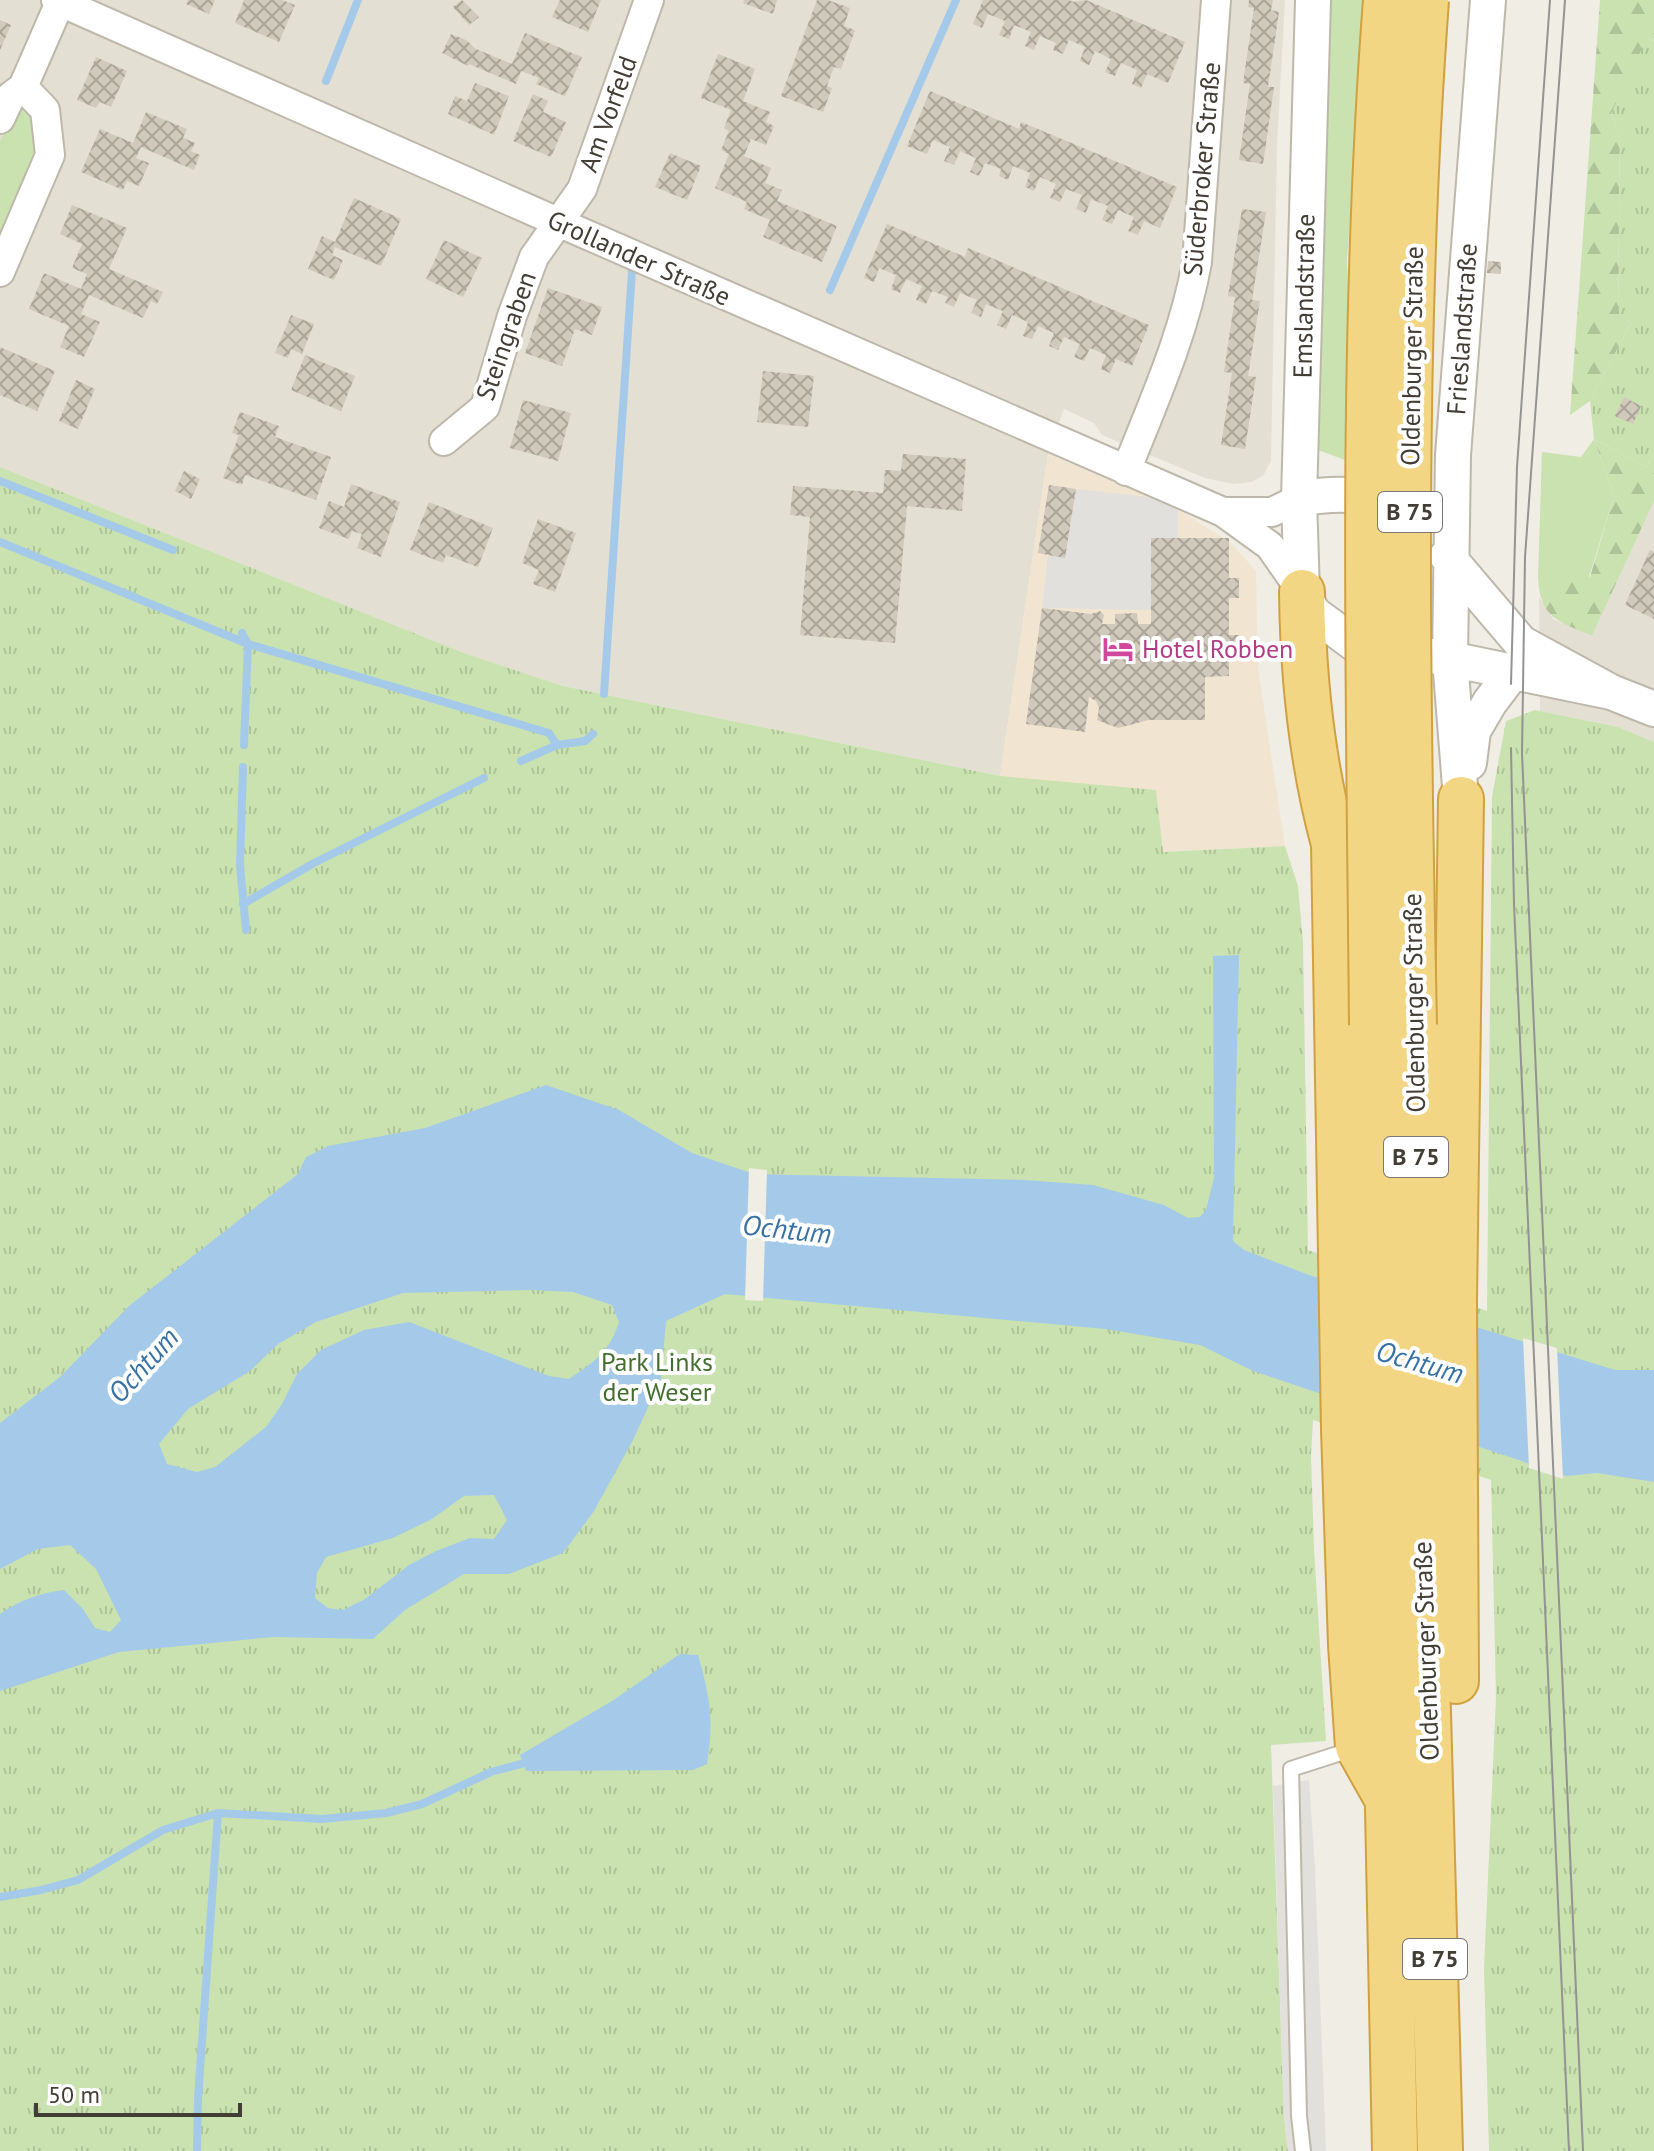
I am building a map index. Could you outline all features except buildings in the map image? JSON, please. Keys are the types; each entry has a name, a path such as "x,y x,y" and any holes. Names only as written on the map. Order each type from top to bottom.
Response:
{"highway":[{"name":"Oldenburger Straße","path":"1386,0 1375,213 1367,702 1393,1025 1436,1294 1401,1449 1389,1802 1395,2151"},
{"name":"Oldenburger Straße","path":"1426,0 1414,219 1408,709 1393,1025 1360,1267 1401,1449 1430,1778 1440,2151"},
{"path":"1302,592 1302,653 1313,741 1321,799 1334,844 1360,1267"},
{"path":"1436,1294 1461,799"},
{"path":"1389,1802 1358,1747 1351,1645 1401,1449"}],"street":[{"name":"Am Vorfeld","path":"560,223 582,189 649,0"},
{"name":"Süderbroker Straße","path":"1126,471 1166,370 1192,289 1197,262 1216,0"},
{"name":"Emslandstraße","path":"1302,592 1299,499 1313,0"},
{"name":"Frieslandstraße","path":"1461,799 1450,659 1453,455 1488,0"},
{"name":"Grollander Straße","path":"59,1 1223,512 1270,546 1313,613 1355,644 1450,659 1611,692"},
{"path":"0,119 11,96 23,87 59,1"},
{"path":"0,272 50,155 45,110 23,87"},
{"name":"Steingraben","path":"444,441 485,407 512,316 534,257 560,223"},
{"name":"Grollander Straße","path":"1223,512 1272,512 1299,499 1347,495 1381,502 1429,536 1521,643 1611,692"},
{"path":"1461,799 1473,731 1512,673"},
{"path":"1611,692 1654,709"}],"lane":[{"path":"1303,2151 1299,2116 1291,1769 1358,1747"}],"shaded area":[{"path":"0,0 1285,0 1277,143 1271,461 1263,476 1251,482 1234,484 1205,478 1102,435 1094,423 1064,409 1048,454 1000,776 563,686 464,653 0,467"},
{"path":"1048,454 1178,509 1232,544 1256,571 1258,669 1285,846 1162,852 1000,776"},
{"path":"1076,489 1150,497 1178,509 1178,538 1151,538 1151,610 1042,608 1048,555 1065,557"},
{"path":"1654,501 1654,742 1618,727 1540,711 1539,597 1553,619 1592,636"},
{"path":"1309,1780 1326,2151 1288,2151 1284,2116 1273,1786"}],"green space":[{"path":"1329,0 1366,0 1347,260 1353,463 1318,450 1320,267"},
{"path":"1600,0 1654,0 1654,41 1648,38 1611,114 1620,134 1618,314 1631,323 1590,401 1570,415"},
{"path":"1647,38 1654,41 1654,453 1647,467 1594,439 1590,401 1631,323 1618,314 1620,134 1611,114"},
{"path":"23,110 37,116 38,151 29,186 0,254 0,142 11,116"},
{"path":"1594,439 1614,496 1589,577 1538,577 1542,452 1581,457"},
{"path":"1594,439 1647,467 1654,453 1654,501 1592,636 1553,617 1542,602 1538,577 1590,577 1614,496"},
{"name":"Park Links der Weser","path":"0,467 464,653 563,686 1000,776 1156,790 1163,852 1285,846 1298,886 1303,942 1308,1250 1487,1311 1492,797 1506,721 1535,710 1618,727 1654,742 1654,2151 1489,2151 1484,1969 1496,1697 1491,1480 1313,1420 1314,1549 1326,1741 1271,1745 1284,2116 1288,2151 0,2151"}],"water":[{"name":"Ochtum","path":"1239,955 1233,1241 1244,1250 1309,1275 1615,1370 1654,1370 1654,1482 1597,1473 1566,1476 1253,1371 1200,1345 1106,1329 725,1294 666,1321 661,1379 633,1440 594,1511 563,1553 509,1574 464,1574 405,1610 373,1639 273,1637 119,1652 0,1691 0,1614 8,1609 30,1598 64,1590 83,1609 95,1628 110,1632 121,1620 96,1569 70,1545 38,1549 0,1569 0,1423 60,1377 129,1306 298,1174 306,1157 328,1146 425,1128 546,1085 619,1110 692,1153 754,1174 1025,1180 1093,1185 1164,1205 1188,1218 1200,1217 1206,1210 1214,1178 1213,956","holes":["573,1292 612,1305 619,1322 611,1341 594,1361 569,1379 549,1376 409,1322 364,1330 321,1350 297,1374 266,1427 215,1467 197,1472 167,1464 159,1444 188,1409 250,1371 278,1344 316,1322 403,1293","494,1495 507,1520 494,1539 470,1538 436,1551 409,1565 365,1599 343,1610 328,1608 315,1598 317,1573 326,1557 393,1538 432,1519 464,1496"]},
{"path":"680,1654 698,1655 702,1670 710,1721 707,1764 693,1770 526,1771 520,1755 612,1701"}],"pier":[{"path":"749,1168 767,1170 763,1301 745,1300"},
{"path":"1523,1338 1557,1348 1563,1479 1529,1468"}],"waterway":[{"path":"326,81 358,0"},
{"path":"830,290 956,0"},
{"path":"604,694 632,271"},
{"path":"0,481 173,550"},
{"path":"0,542 248,644 549,733 557,745"},
{"path":"242,633 248,644 244,745"},
{"path":"521,761 557,745 585,741 593,734"},
{"path":"243,767 240,865 246,930"},
{"path":"243,904 314,863 484,778"},
{"path":"0,1897 78,1880 163,1830 218,1813 322,1819 386,1813 422,1804 491,1772 525,1763"},
{"path":"197,2151 218,1813"}],"tram line":[{"path":"1511,684 1517,467 1550,0"},
{"path":"1565,0 1525,557 1522,753 1583,2151"},
{"path":"1511,748 1514,904 1569,2151"}],"place":[{"name":"Hotel Robben","path":"1118,649"}]}
